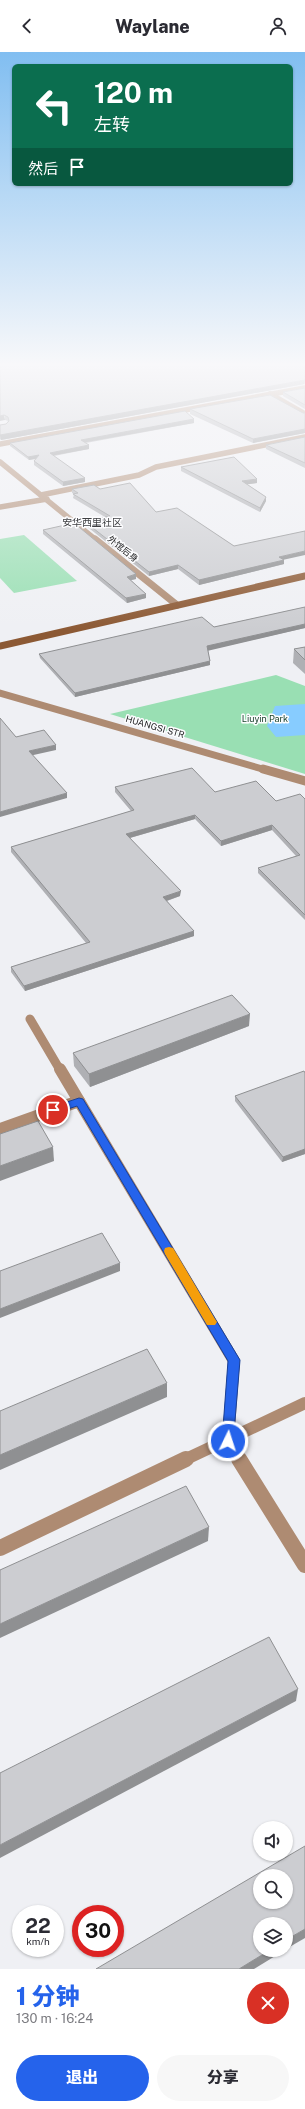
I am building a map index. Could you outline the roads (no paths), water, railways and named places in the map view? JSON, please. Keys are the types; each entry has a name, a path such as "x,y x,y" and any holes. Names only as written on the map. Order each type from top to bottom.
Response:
{"street":[{"path":"41,495 139,475 156,467 228,452"},
{"name":"外馆后身","path":"0,462 177,605"},
{"path":"0,507 47,499"},
{"path":"0,646 305,576"},
{"name":"HUANGSI STR","path":"0,693 305,781"},
{"path":"30,1019 234,1360 228,1441 305,1565"},
{"path":"0,1129 79,1101"},
{"path":"0,1548 228,1441 305,1403"}],"water":[{"path":"305,704 305,735 276,737 267,726 275,706"}],"district":[{"name":"安华西里社区","path":"92,522"}],"park label":[{"name":"Liuyin Park","path":"265,719"}]}
